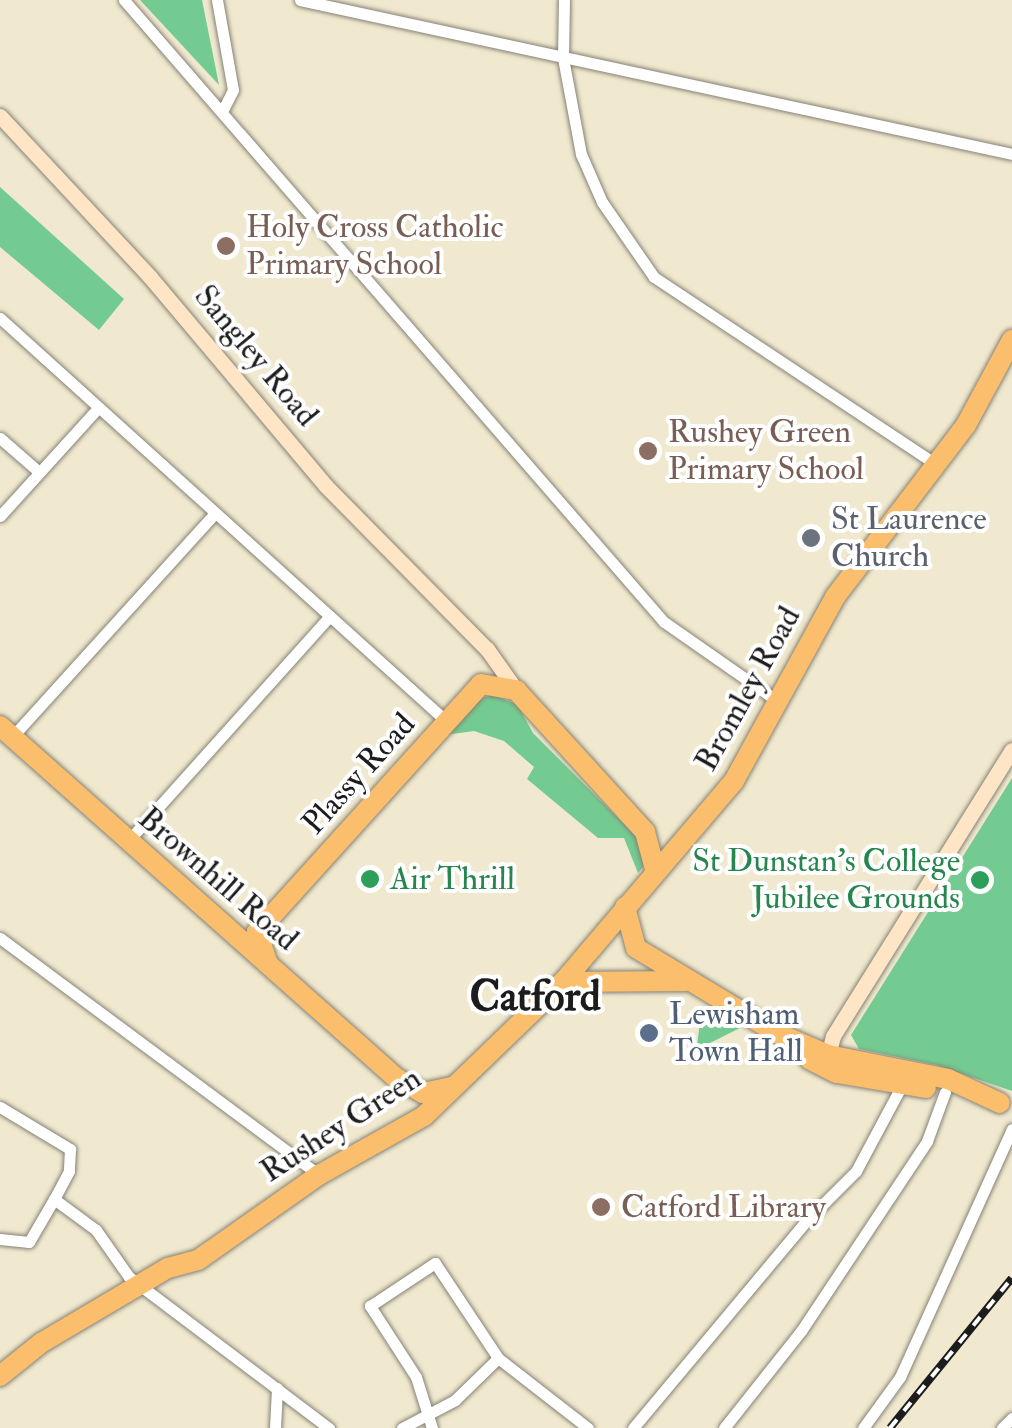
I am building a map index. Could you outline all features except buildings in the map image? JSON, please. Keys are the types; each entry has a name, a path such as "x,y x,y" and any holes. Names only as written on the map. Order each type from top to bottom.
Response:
{"highway":[{"name":"Bromley Road","path":"655,869 680,850 734,781 835,597 993,384 1012,340"},
{"name":"Bromley Road","path":"993,384 1012,367"},
{"name":"Plassy Road","path":"257,932 480,684"},
{"path":"480,684 516,690"},
{"name":"Sangley Road","path":"516,690 560,745 645,832 655,869"},
{"name":"Brownhill Road","path":"6,731 396,1078 423,1093 451,1086"},
{"path":"645,832 676,836 695,827"},
{"name":"Rushey Green","path":"0,1376 168,1268 175,1256 211,1245 398,1126 424,1116 562,982 655,869"},
{"path":"625,907 636,948 777,1032 828,1055 945,1092 1006,1104"},
{"path":"229,929 257,932 268,964"},
{"path":"562,982 686,980"},
{"path":"777,1032 792,1049 837,1073 874,1079 906,1077 978,1089 1006,1104"},
{"path":"396,1078 403,1099 398,1126"}],"street":[{"path":"124,0 664,622 780,703"},
{"path":"217,0 233,90 222,112"},
{"path":"300,0 1012,154"},
{"path":"564,0 563,58 591,179 654,277 937,464"},
{"name":"Sangley Road","path":"0,116 150,277 326,486 470,631 516,690"},
{"path":"0,318 446,721"},
{"path":"0,516 98,408"},
{"path":"0,438 39,472"},
{"path":"6,731 214,513"},
{"path":"128,841 330,616"},
{"path":"470,631 485,658 480,684"},
{"path":"874,1079 828,1055 840,1023 1012,750"},
{"path":"0,938 319,1175"},
{"path":"633,1428 806,1221 856,1170 906,1077"},
{"path":"724,1428 801,1331 927,1140 945,1092"},
{"path":"0,1107 70,1149 68,1172 29,1242 0,1238"},
{"path":"864,1428 900,1378 1009,1147 1012,1129"},
{"path":"54,1199 96,1230 140,1284 329,1428"},
{"path":"432,1423 416,1377 370,1306 436,1262 498,1358 585,1427"},
{"path":"402,1428 432,1423 498,1358"},
{"path":"275,1428 277,1388"},
{"path":"1002,1428 1012,1418"}],"green space":[{"path":"140,0 202,0 219,85"},
{"path":"0,187 124,299 99,330 0,247"},
{"path":"493,695 517,704 533,733 646,846 648,861 638,873 624,838 598,838 527,779 534,767 504,741 474,731 445,735 481,698"},
{"name":"St Dunstan's College Jubilee Grounds","path":"1012,778 1012,1091 936,1065 859,1049 851,1035"},
{"path":"702,1007 742,1027 690,1053 697,1045"}],"railway":[{"path":"890,1428 1012,1278"}],"place":[{"name":"Holy Cross Catholic Primary School","path":"226,246"},
{"name":"Rushey Green Primary School","path":"648,451"},
{"name":"St Laurence Church","path":"811,538"},
{"name":"Air Thrill","path":"370,879"},
{"name":"St Dunstan's College Jubilee Grounds","path":"980,880"},
{"name":"Lewisham Town Hall","path":"649,1033"},
{"name":"Catford Library","path":"601,1207"}],"district":[{"name":"Catford","path":"535,997"}]}
